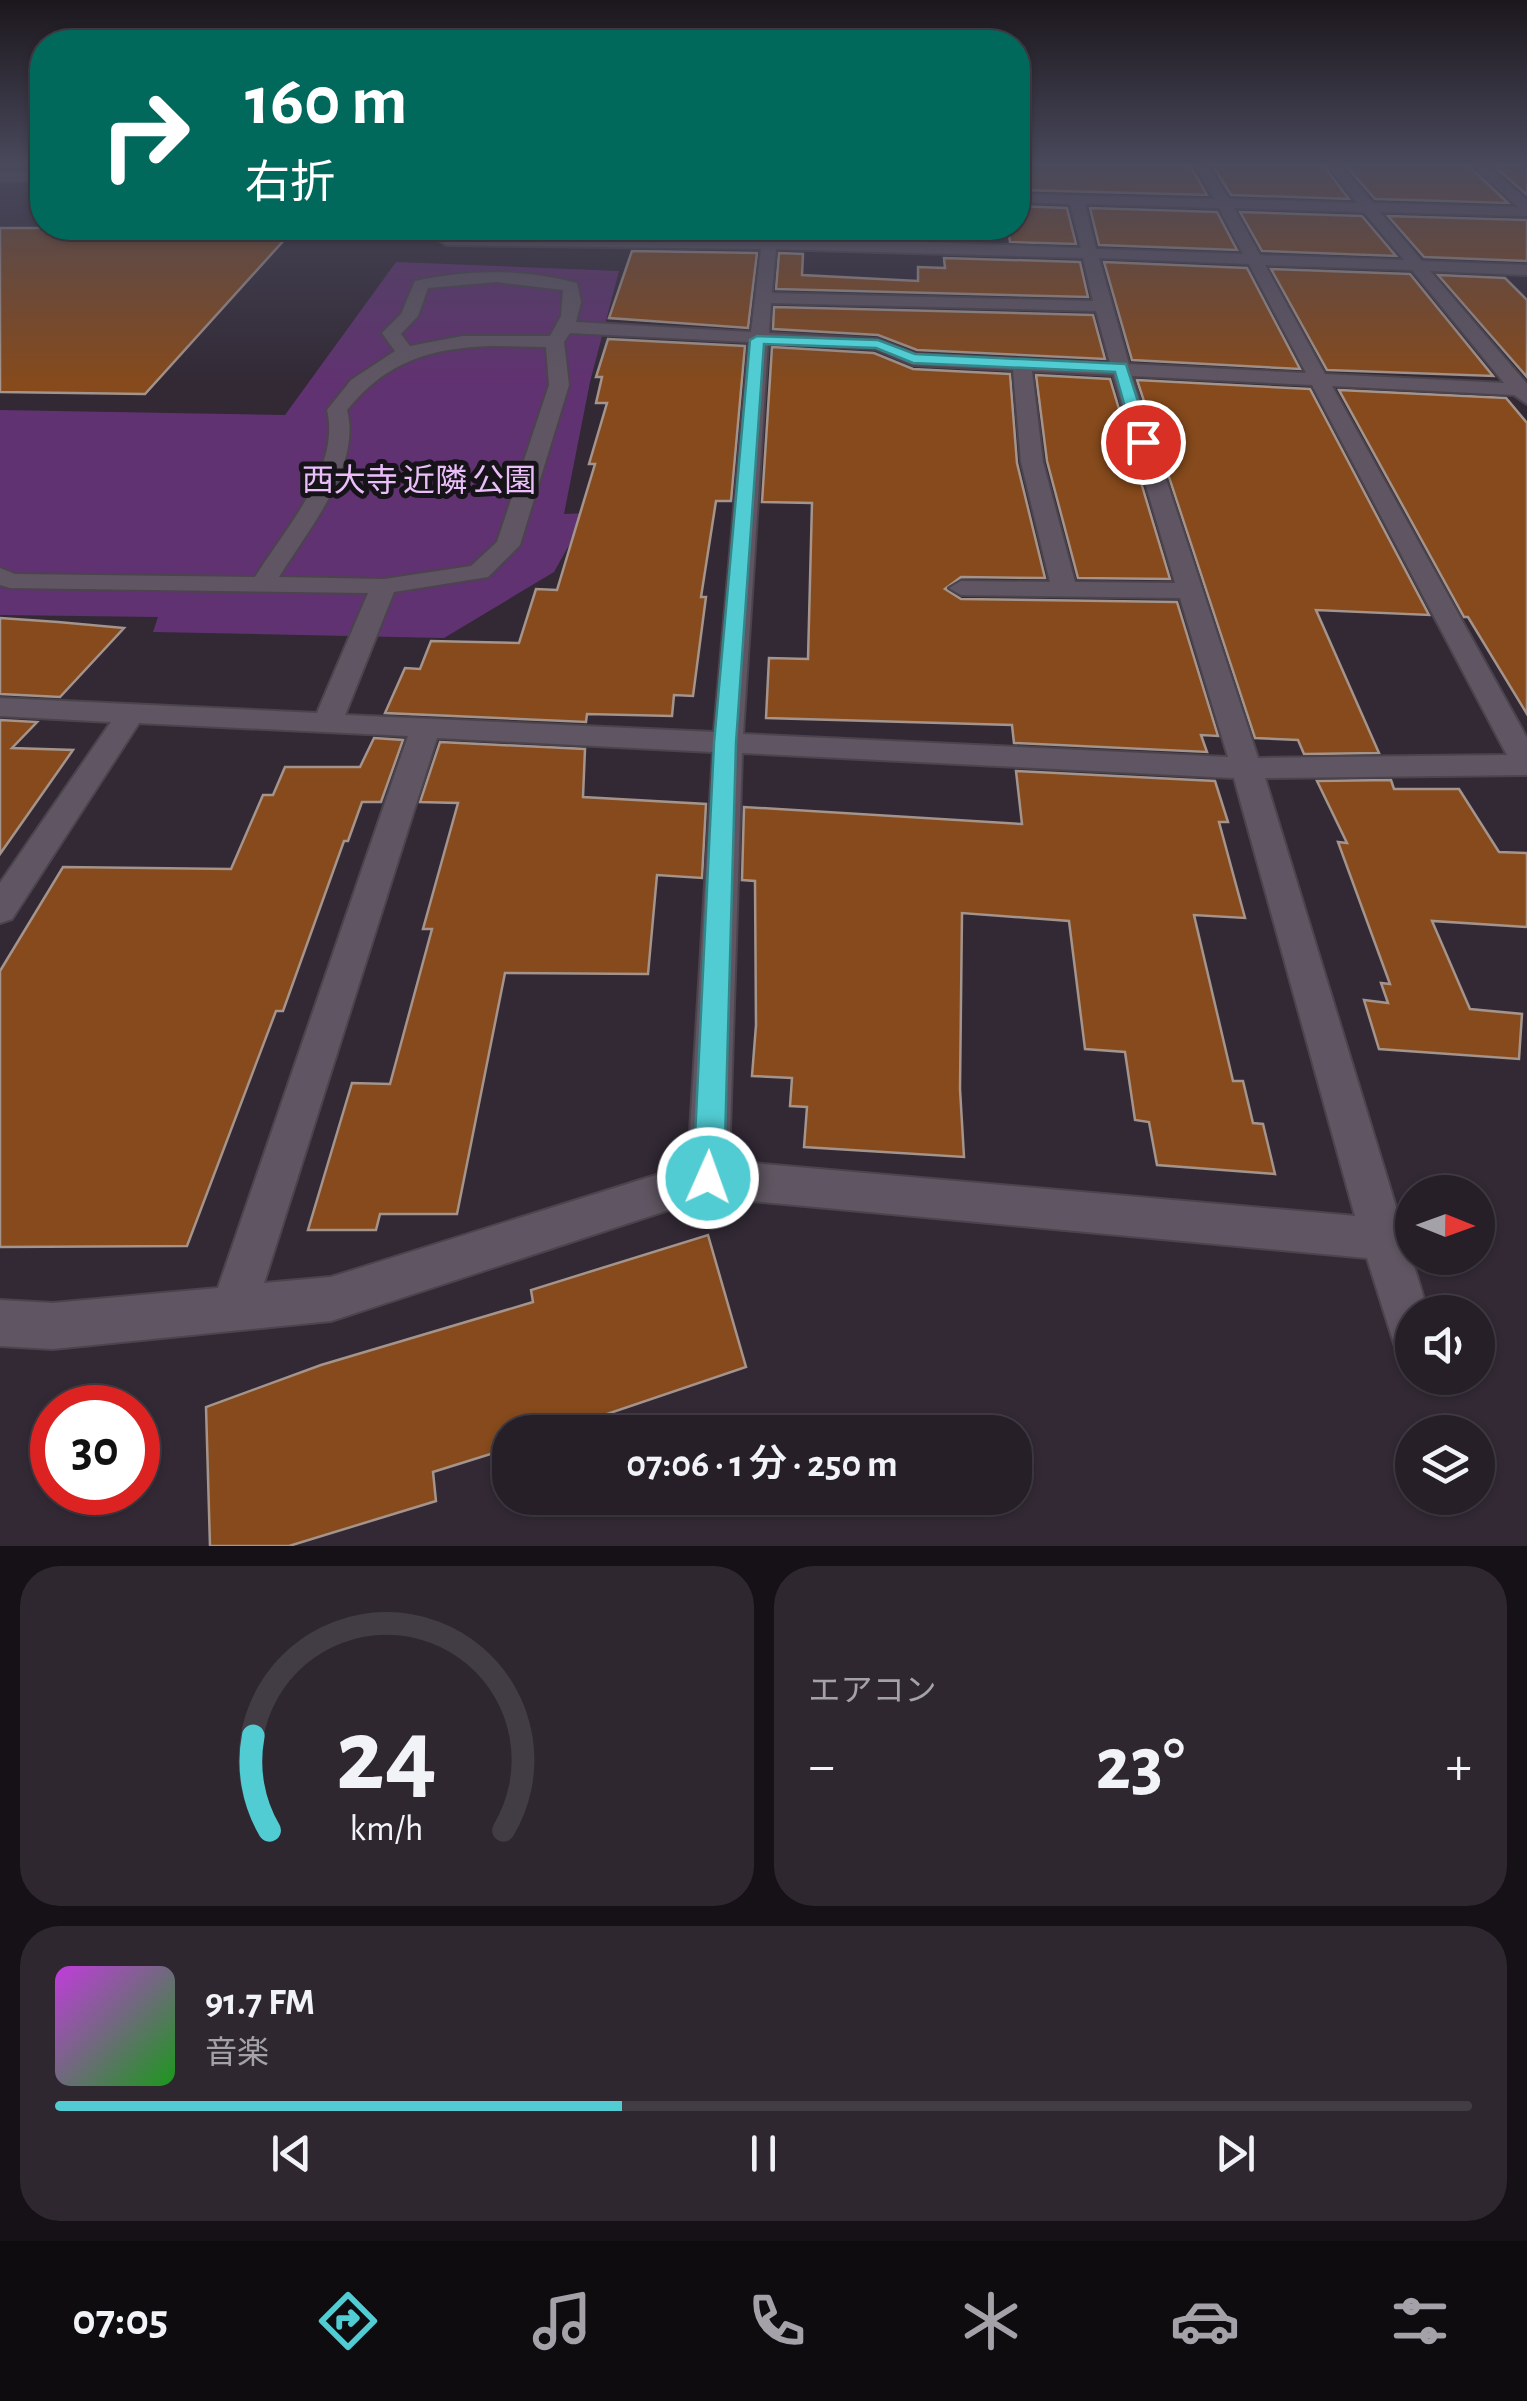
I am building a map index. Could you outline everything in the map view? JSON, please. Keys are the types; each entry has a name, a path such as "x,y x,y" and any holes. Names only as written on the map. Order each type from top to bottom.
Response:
{"street":[{"path":"1085,237 1121,368 1246,768 1400,1295"},
{"path":"0,708 1246,768 1527,765 1242,237"},
{"path":"1396,237 1525,393"},
{"path":"446,240 769,245 797,240"},
{"path":"883,240 1089,253 1527,270"},
{"path":"708,1178 725,743 757,340 769,245"},
{"path":"0,576 10,580 384,586 479,572 508,545 559,384 560,334 574,302 571,287 527,278 439,280 422,285 410,316 392,333 404,350"},
{"path":"763,298 1104,306"},
{"path":"263,584 332,471 341,426 337,410 362,379 404,350 455,342 606,328 757,340 878,344 913,358 1318,378 1525,393"},
{"path":"1022,363 1032,462 1064,589"},
{"path":"327,723 384,586"},
{"path":"962,588 1188,592"},
{"path":"0,910 131,712"},
{"path":"233,1309 426,727"},
{"path":"0,1323 53,1326 331,1299 708,1178 1383,1239"}],"green space":[{"name":"西大寺 近隣 公園","path":"396,262 619,271 590,382 564,514 587,513 554,572 444,638 153,632 158,617 0,615 0,410 285,415"}],"building":[{"path":"0,237 284,240 145,394 0,392"},
{"path":"1030,237 1074,237 1076,244 1010,242"},
{"path":"1097,237 1230,237 1237,250 1099,245"},
{"path":"1254,237 1380,237 1396,256 1262,251"},
{"path":"1407,237 1527,237 1527,261 1424,257"},
{"path":"632,251 757,253 748,328 609,318"},
{"path":"779,253 803,254 802,275 918,281 918,267 945,268 944,258 1080,262 1088,297 776,289"},
{"path":"1104,262 1247,268 1300,369 1132,360"},
{"path":"1271,269 1410,274 1493,376 1327,370"},
{"path":"1438,275 1505,278 1527,300 1527,377"},
{"path":"774,307 1093,315 1105,359 917,350 878,335 773,329"},
{"path":"608,339 745,346 731,501 716,501 701,597 706,597 693,696 674,695 672,716 587,714 586,722 385,713 405,668 420,669 431,641 519,643 536,589 557,590 595,464 589,464 607,403 596,403 602,377 596,377"},
{"path":"772,347 874,353 913,369 1010,374 1017,463 1045,578 961,577 945,589 961,599 1177,602 1218,736 1201,735 1207,752 1014,743 1012,725 766,718 769,658 808,659 812,503 762,502"},
{"path":"1036,375 1110,379 1170,579 1078,578 1047,461"},
{"path":"1137,380 1310,389 1429,615 1316,610 1379,753 1304,754 1298,740 1255,738"},
{"path":"1339,390 1506,398 1527,423 1527,714 1468,617 1464,617"},
{"path":"0,618 124,628 60,697 0,694"},
{"path":"0,720 37,722 12,748 73,750 0,854"},
{"path":"374,738 403,740 381,802 362,802 348,841 344,841 283,1011 276,1011 187,1246 0,1247 0,971 63,867 231,869 263,795 273,795 285,767 360,767"},
{"path":"440,742 585,749 583,797 706,804 702,878 657,875 648,974 505,973 457,1214 380,1214 376,1230 308,1230 352,1083 390,1084 432,929 423,929 458,803 420,802"},
{"path":"1016,771 1215,781 1228,822 1219,822 1245,918 1194,915 1233,1081 1243,1081 1253,1123 1263,1124 1275,1174 1157,1165 1149,1122 1135,1120 1125,1052 1085,1049 1069,921 962,913 960,1089 964,1157 804,1147 807,1107 790,1106 792,1078 752,1076 756,1025 755,881 742,880 744,807 1022,824"},
{"path":"1391,780 1394,789 1459,789 1499,852 1527,853 1527,927 1432,921 1470,1009 1522,1014 1519,1059 1379,1049 1364,1000 1388,1003 1381,983 1390,984 1338,842 1347,843 1317,781"},
{"path":"708,1235 746,1367 604,1415 492,1415 492,1454 433,1472 436,1501 289,1546 210,1546 206,1407 321,1365 533,1302 531,1290"}],"route":[{"path":"708,1178 725,743 757,340 878,344 913,358 1121,368 1143,442"}]}
